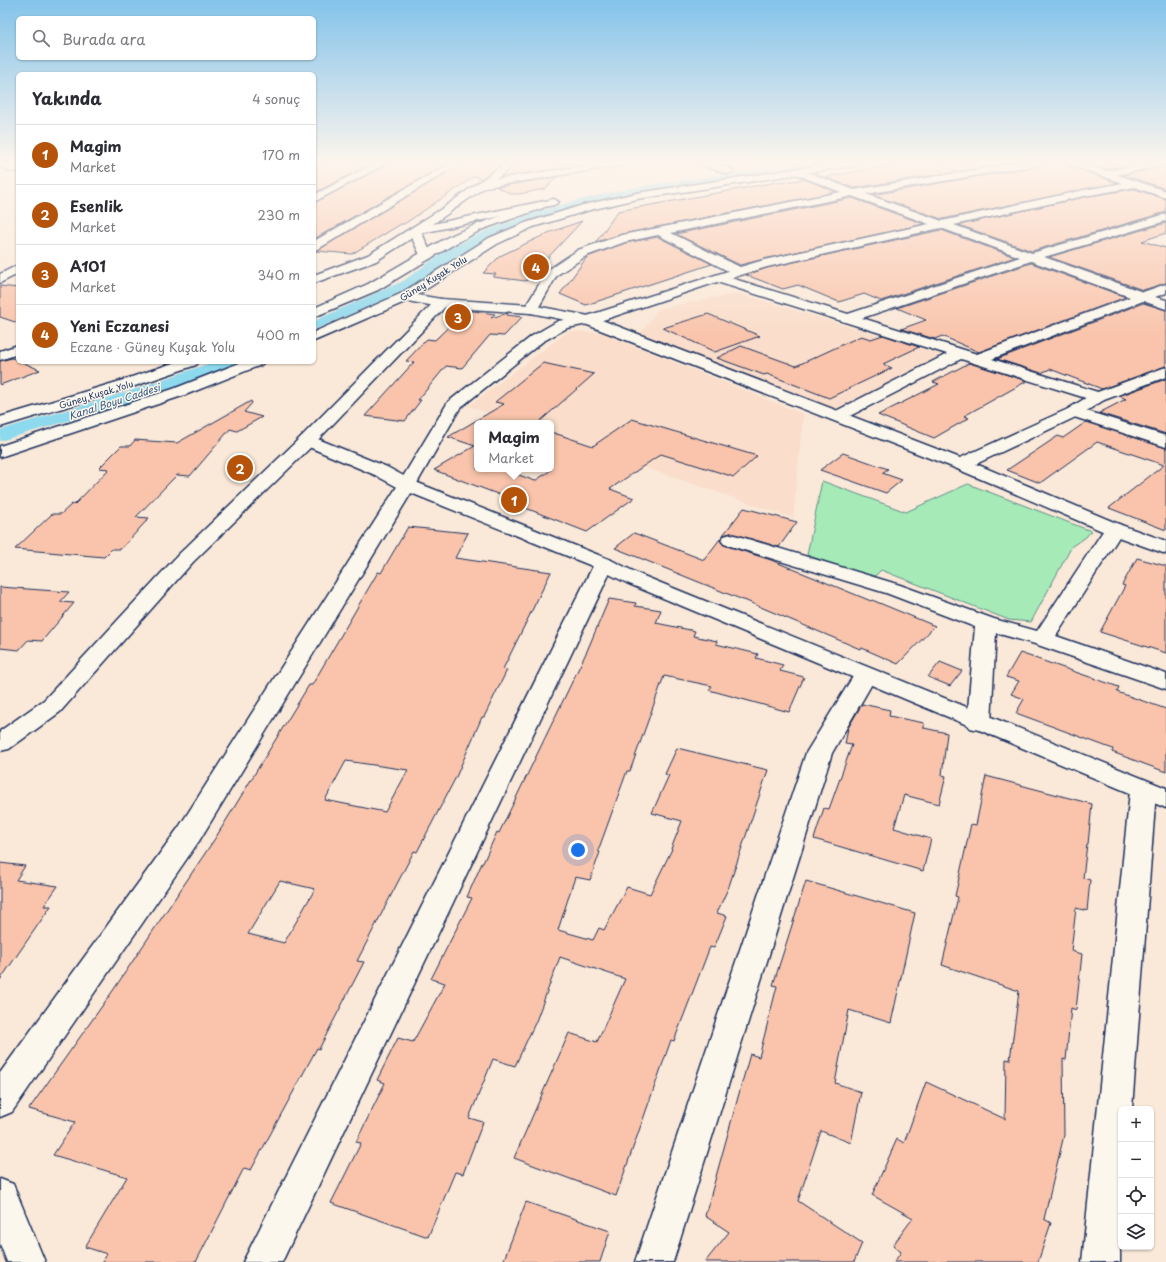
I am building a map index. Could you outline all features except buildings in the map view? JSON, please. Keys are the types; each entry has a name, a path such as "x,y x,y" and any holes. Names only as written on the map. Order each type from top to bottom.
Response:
{"street":[{"path":"316,245 357,221"},
{"path":"316,279 372,258 430,221"},
{"name":"Güney Kuşak Yolu","path":"415,231 463,221"},
{"name":"Güney Kuşak Yolu","path":"316,312 373,287 452,240 480,227 498,221"},
{"name":"Güney Kuşak Yolu","path":"316,336 405,297 493,241 529,225 542,221"},
{"path":"531,309 552,274 582,253 622,239 716,221"},
{"path":"932,221 1166,305"},
{"path":"0,1101 189,834 407,485 454,405 538,338 563,324 589,320 764,264 955,221"},
{"path":"848,318 1031,257 1153,221"},
{"path":"415,231 426,256"},
{"path":"661,232 740,272"},
{"path":"0,280 16,270"},
{"path":"717,278 1098,397"},
{"path":"838,416 969,357 1144,297 1166,288"},
{"path":"405,297 441,303 531,309 589,320 961,464 1114,529 1166,548"},
{"path":"0,743 52,706 186,558 308,440 441,303"},
{"path":"0,356 16,350"},
{"name":"Güney Kuşak Yolu","path":"2,421 123,386 185,364"},
{"path":"0,452 179,392 251,364"},
{"path":"961,464 1074,412 1098,397 1166,372"},
{"path":"1074,412 1166,442"},
{"path":"308,440 381,471 407,485 604,564 634,578 1154,795 1101,1262"},
{"path":"1043,639 1114,529"},
{"path":"731,540 893,590 986,624 1043,639 1166,682"},
{"path":"262,1262 604,564"},
{"path":"978,722 986,624"},
{"path":"654,1262 819,753 865,675"},
{"path":"0,1197 26,1262"}],"shaded area":[{"path":"738,293 946,356 834,410 639,336 658,309"},
{"path":"569,331 602,333 803,414 793,518 554,436 554,420 509,420 469,406"}],"green space":[{"path":"822,481 906,512 968,484 1091,531 1086,537 1072,546 1031,622 1009,620 881,570 873,578 807,555"}],"waterway":[{"name":"Kanal Boyu Caddesi","path":"316,325 408,284 453,252 489,234 523,221"},
{"name":"Kanal Boyu Caddesi","path":"0,436 139,394 222,364"}],"place":[{"name":"Yeni Eczanesi","path":"536,267"},
{"name":"A101","path":"458,317"},
{"name":"Esenlik","path":"240,468"},
{"name":"Magim","path":"514,500"}]}
